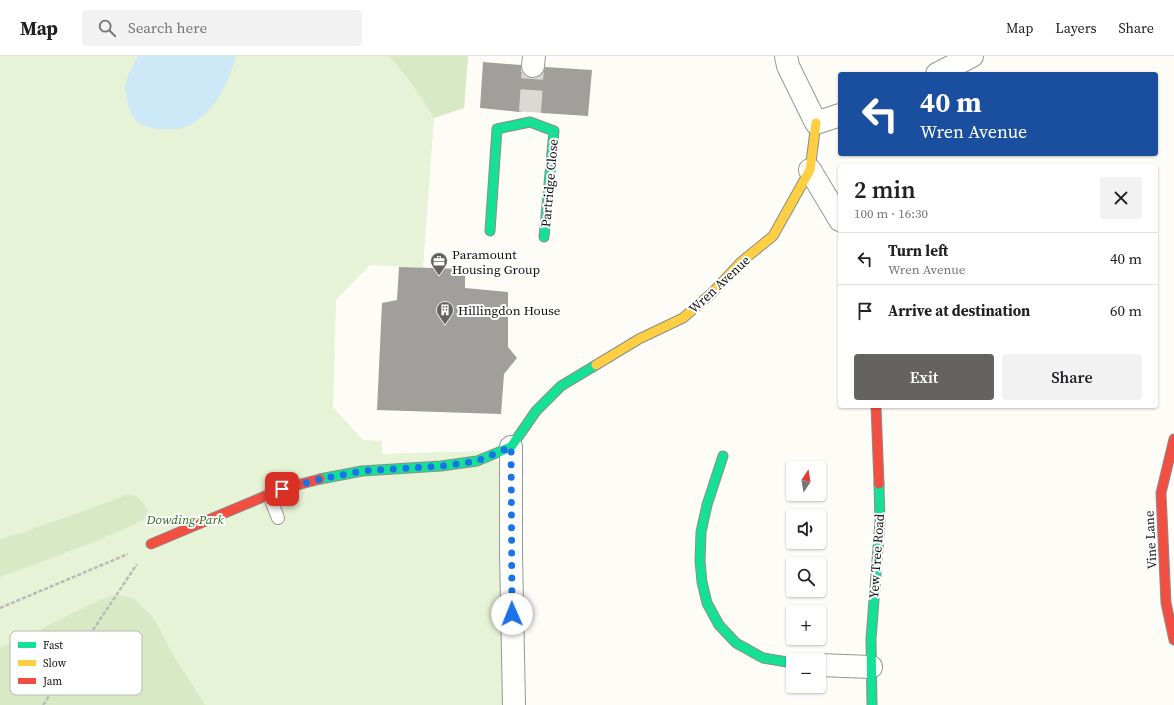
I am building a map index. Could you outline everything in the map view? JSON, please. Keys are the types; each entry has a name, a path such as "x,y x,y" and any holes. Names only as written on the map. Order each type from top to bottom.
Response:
{"street":[{"path":"786,56 788,66 816,123 838,116"},
{"path":"941,72 972,56"},
{"name":"Partridge Close","path":"490,231 498,129 530,117 554,130 544,237"},
{"name":"Wren Avenue","path":"511,447 536,411 561,386 639,339 683,318 713,292 741,262 773,236 810,170 816,123"},
{"path":"810,170 838,217"},
{"name":"Yew Tree Road","path":"872,705 871,639 880,522 876,408"},
{"name":"Vine Lane","path":"1174,439 1161,493 1166,602 1174,640"},
{"path":"151,544 282,489 362,471 441,466 477,461 511,447 511,553 514,705"},
{"path":"723,456 700,532 702,582 707,602 719,625 736,643 763,658 786,662"},
{"path":"826,665 871,667"}],"lane":[{"path":"269,494 278,518"}],"path":[{"path":"0,608 151,544"},
{"path":"93,631 151,544"},
{"path":"43,705 50,695"}],"green space":[{"name":"Dowding Park","path":"0,56 468,56 464,108 434,118 423,268 370,265 336,300 333,407 363,440 382,441 382,454 481,451 503,465 509,705 0,705"},
{"path":"389,56 468,56 464,108 434,118 413,85"},
{"path":"127,495 136,496 142,502 146,507 148,513 147,516 125,529 104,538 0,577 0,539 25,532"},
{"path":"113,595 124,596 136,600 155,620 172,653 205,705 0,705 0,647 10,643 10,695 142,695 142,631 37,631 84,607"}],"water":[{"path":"138,56 236,56 222,93 210,109 195,122 183,128 170,129 154,128 142,125 131,113 125,87"}],"building":[{"path":"483,62 521,65 521,71 525,76 532,78 538,78 543,74 545,67 592,70 588,116 542,113 534,110 519,112 480,108"},
{"name":"Hillingdon House","path":"399,267 465,269 465,288 508,292 508,347 517,358 504,374 501,414 377,410 382,303 397,300"}],"tunnel":[{"path":"530,112 533,66"}],"traffic: fast":[{"path":"490,231 497,129 530,122 554,131 544,237"},
{"path":"320,479 362,471 441,466 477,461 511,447 536,411 561,386 596,365"},
{"path":"723,456 707,505 701,532 700,561 702,582 707,603 719,625 736,643 763,658 786,662"},
{"path":"872,705 871,639 880,522 879,484"}],"traffic: slow":[{"path":"596,365 639,339 683,318 713,292 741,262 773,236 810,170 816,123"}],"traffic: jam":[{"path":"876,408 879,484"},
{"path":"1174,439 1161,493 1166,603 1174,640"},
{"path":"151,544 282,489 320,479"}],"place":[{"name":"Paramount Housing Group","path":"439,276"},
{"name":"Hillingdon House","path":"445,325"}],"route":[{"path":"282,489 362,471 441,466 477,461 511,447 512,614"}]}
